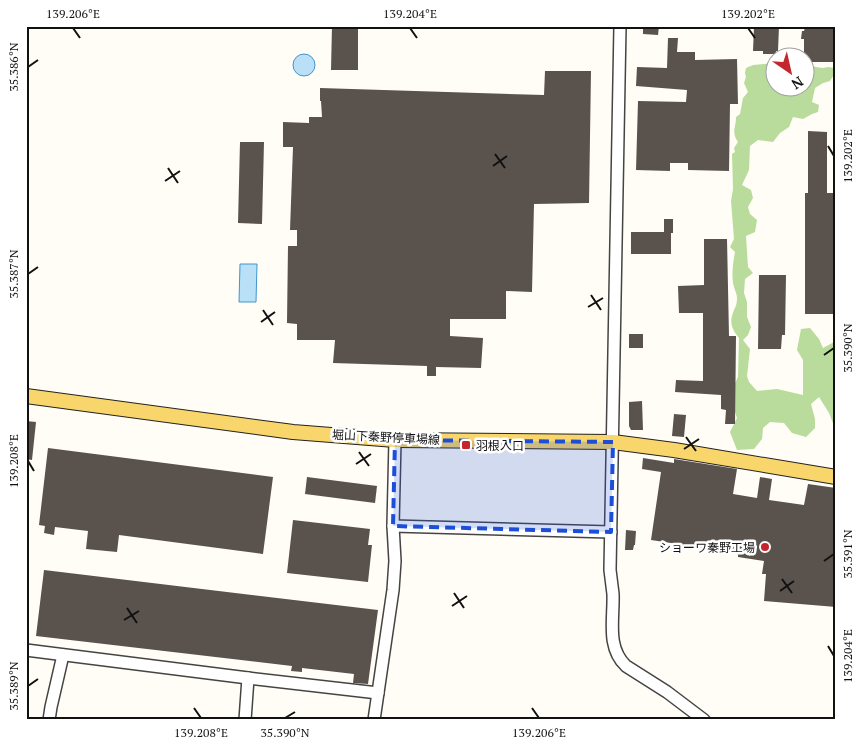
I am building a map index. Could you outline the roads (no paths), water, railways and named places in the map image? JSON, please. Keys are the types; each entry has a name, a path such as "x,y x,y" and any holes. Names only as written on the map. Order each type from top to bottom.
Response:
{"main road":[{"name":"堀山下秦野停車場線","path":"26,396 293,432 395,440 613,442 674,450 836,477"}],"street":[{"path":"620,26 610,570 613,595 613,639 614,647 621,662 667,692 704,720"},
{"path":"374,720 393,590 395,561 395,440"},
{"path":"394,526 611,532"},
{"path":"26,650 378,693"},
{"path":"49,720 50,707 63,655"},
{"path":"245,720 248,678"}],"water":[{"path":"304,54 312,57 315,65 312,73 304,76 296,73 293,65 296,57"},
{"path":"240,264 257,264 256,302 239,302"}],"place":[{"name":"羽根入口","path":"466,445"},
{"name":"ショーワ秦野工場","path":"765,547"}]}
